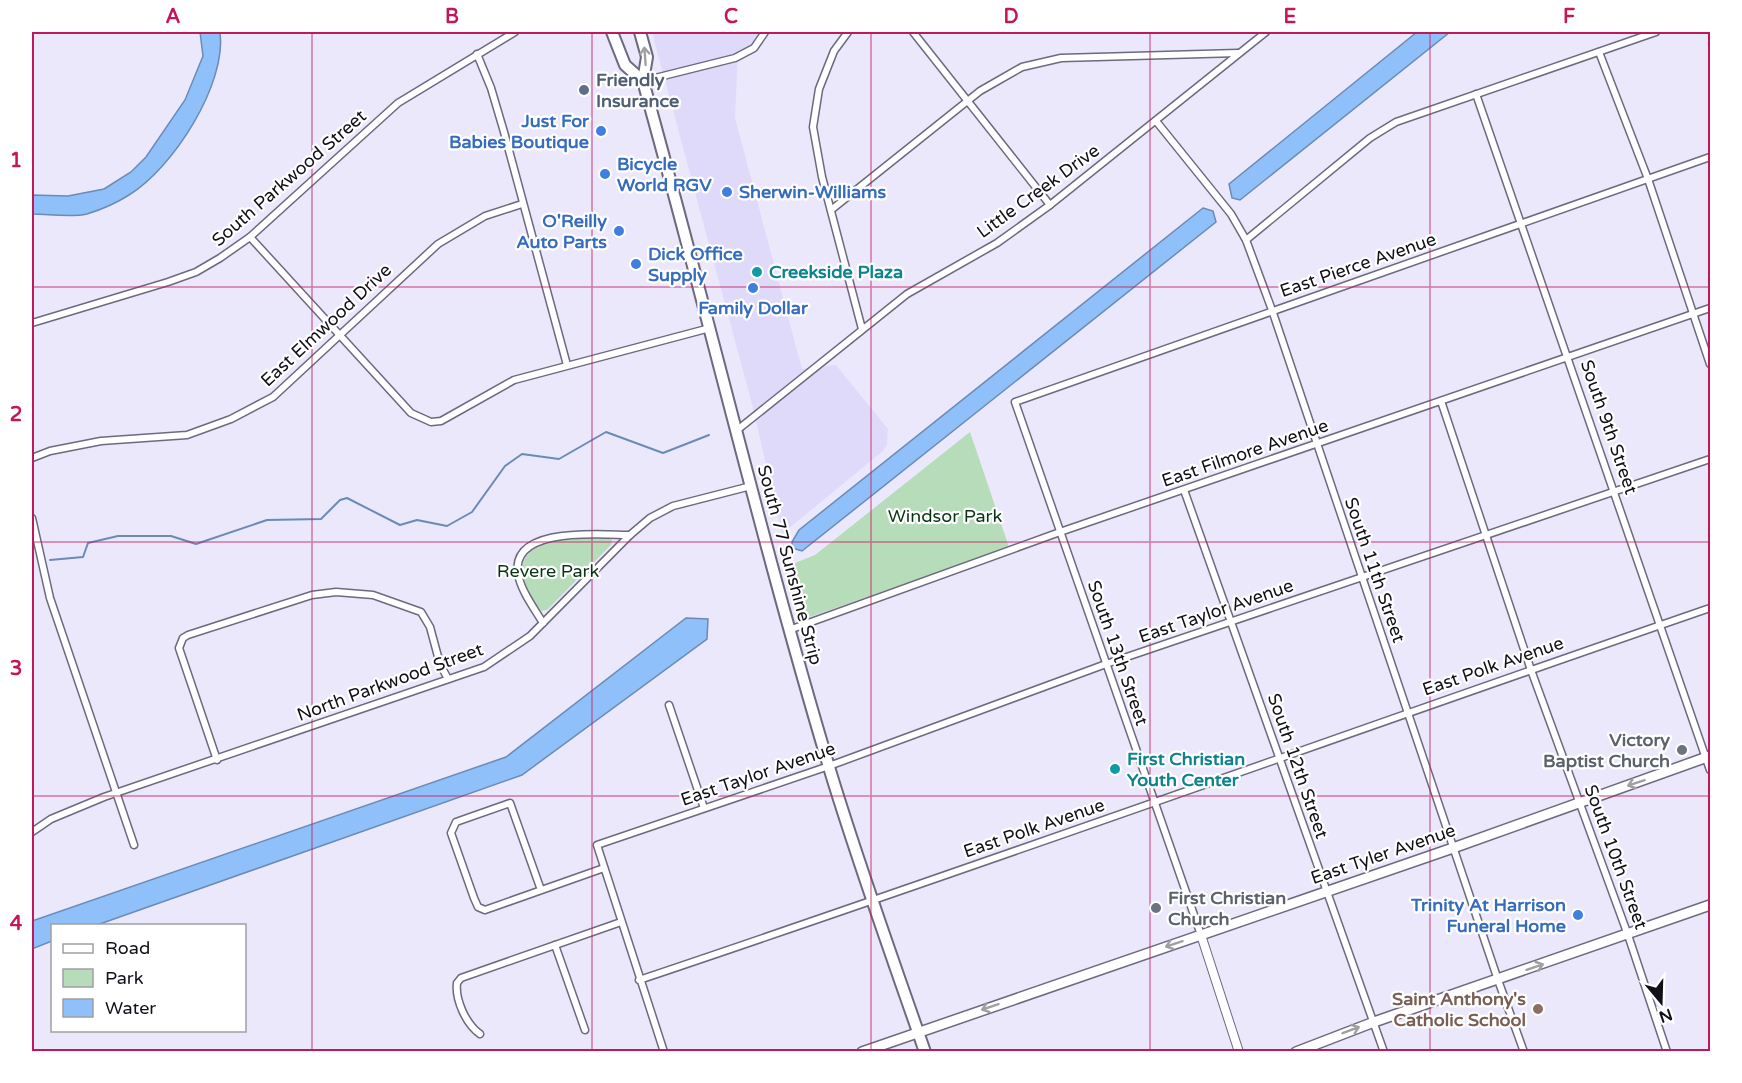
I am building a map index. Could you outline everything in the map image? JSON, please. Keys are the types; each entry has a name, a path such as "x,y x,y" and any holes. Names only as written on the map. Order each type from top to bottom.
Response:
{"main road":[{"path":"612,32 625,65 643,81"},
{"path":"640,32 647,57 643,81"},
{"name":"South 77 Sunshine Strip","path":"643,81 711,328 789,630 872,901 925,1052"},
{"name":"East Tyler Avenue","path":"862,1052 1453,848 1708,757"},
{"path":"1296,1052 1374,1022 1710,905"}],"street":[{"name":"South Parkwood Street","path":"32,323 196,272 250,237 398,103 515,32"},
{"path":"643,81 735,58 754,48 765,32"},
{"path":"848,32 834,51 819,89 813,128 816,153 862,329"},
{"path":"913,32 1050,205"},
{"name":"Little Creek Drive","path":"736,431 862,329 922,284 997,243 1050,205 1266,32"},
{"path":"1246,240 1370,138 1396,122 1656,32"},
{"path":"1599,52 1648,179 1710,364"},
{"path":"831,210 968,101 1010,72 1046,60 1164,53 1239,53"},
{"path":"477,54 495,99 567,365"},
{"name":"South 9th Street","path":"1476,94 1708,757 1710,770"},
{"name":"South 11th Street","path":"1156,121 1222,201 1246,240 1272,310 1497,980 1524,1052"},
{"name":"East Pierce Avenue","path":"1015,402 1710,157"},
{"name":"East Elmwood Drive","path":"32,458 50,451 101,441 187,435 231,418 273,397 438,244 484,216 522,204"},
{"path":"250,237 411,413 430,422 451,417 514,380 711,328"},
{"name":"East Filmore Avenue","path":"789,630 1060,532 1710,308"},
{"name":"South 13th Street","path":"1015,402 1201,935 1239,1052"},
{"name":"South 10th Street","path":"1441,402 1531,670 1628,935 1667,1052"},
{"name":"East Taylor Avenue","path":"604,868 597,845 829,766 1106,664 1486,533 1710,459"},
{"name":"North Parkwood Street","path":"32,832 51,819 117,794 484,667 543,623 630,535 650,518 673,506 751,486"},
{"name":"South 12th Street","path":"1184,490 1384,1052"},
{"path":"32,518 50,597 134,845"},
{"path":"543,623 518,575 519,561 528,548 557,536 630,535"},
{"path":"217,760 179,648 183,638 188,635 312,595 336,592 373,595 421,612 430,627 440,664 448,679"},
{"name":"East Polk Avenue","path":"639,980 872,901 1407,711 1710,608"},
{"path":"669,705 704,808"},
{"path":"541,890 510,803 456,822 452,826 451,833 478,907 485,910 604,868 663,1052"},
{"path":"480,1034 469,1024 457,994 457,983 461,978 621,922"},
{"path":"555,945 585,1030"}],"shaded area":[{"path":"652,32 759,32 750,46 738,51 735,118 802,369 836,365 888,429 887,445 883,451 782,534 753,408"}],"green space":[{"name":"Windsor Park","path":"970,432 1009,547 804,619 790,565 815,555"},
{"name":"Revere Park","path":"608,538 612,540 611,545 547,610 541,611 527,588 522,570 526,557 536,549 550,543"}],"water":[{"path":"200,32 220,32 220,53 215,76 194,123 163,165 129,195 98,210 74,216 32,214 32,195 68,196 104,189 131,172 146,157 185,100 203,56"},
{"path":"1417,32 1450,32 1240,200 1232,198 1229,184"},
{"path":"1203,208 1213,211 1216,222 802,551 792,548 792,542 799,530"},
{"path":"686,618 708,619 707,639 522,775 100,924 51,924 51,941 32,949 32,921 506,757"}],"waterway":[{"path":"50,560 83,557 88,543 118,536 171,536 196,544 267,520 321,519 340,500 347,498 400,525 417,520 447,526 472,512 505,466 522,454 559,459 606,432 663,453 709,435"}],"place":[{"name":"Friendly Insurance","path":"584,90"},
{"name":"Just For Babies Boutique","path":"601,131"},
{"name":"Bicycle World RGV","path":"605,174"},
{"name":"Sherwin-Williams","path":"727,192"},
{"name":"O'Reilly Auto Parts","path":"619,231"},
{"name":"Dick Office Supply","path":"636,264"},
{"name":"Creekside Plaza","path":"757,272"},
{"name":"Family Dollar","path":"753,288"},
{"name":"Victory Baptist Church","path":"1682,750"},
{"name":"First Christian Youth Center","path":"1115,769"},
{"name":"First Christian Church","path":"1156,908"},
{"name":"Trinity At Harrison Funeral Home","path":"1578,915"},
{"name":"Saint Anthony's Catholic School","path":"1538,1009"}]}
